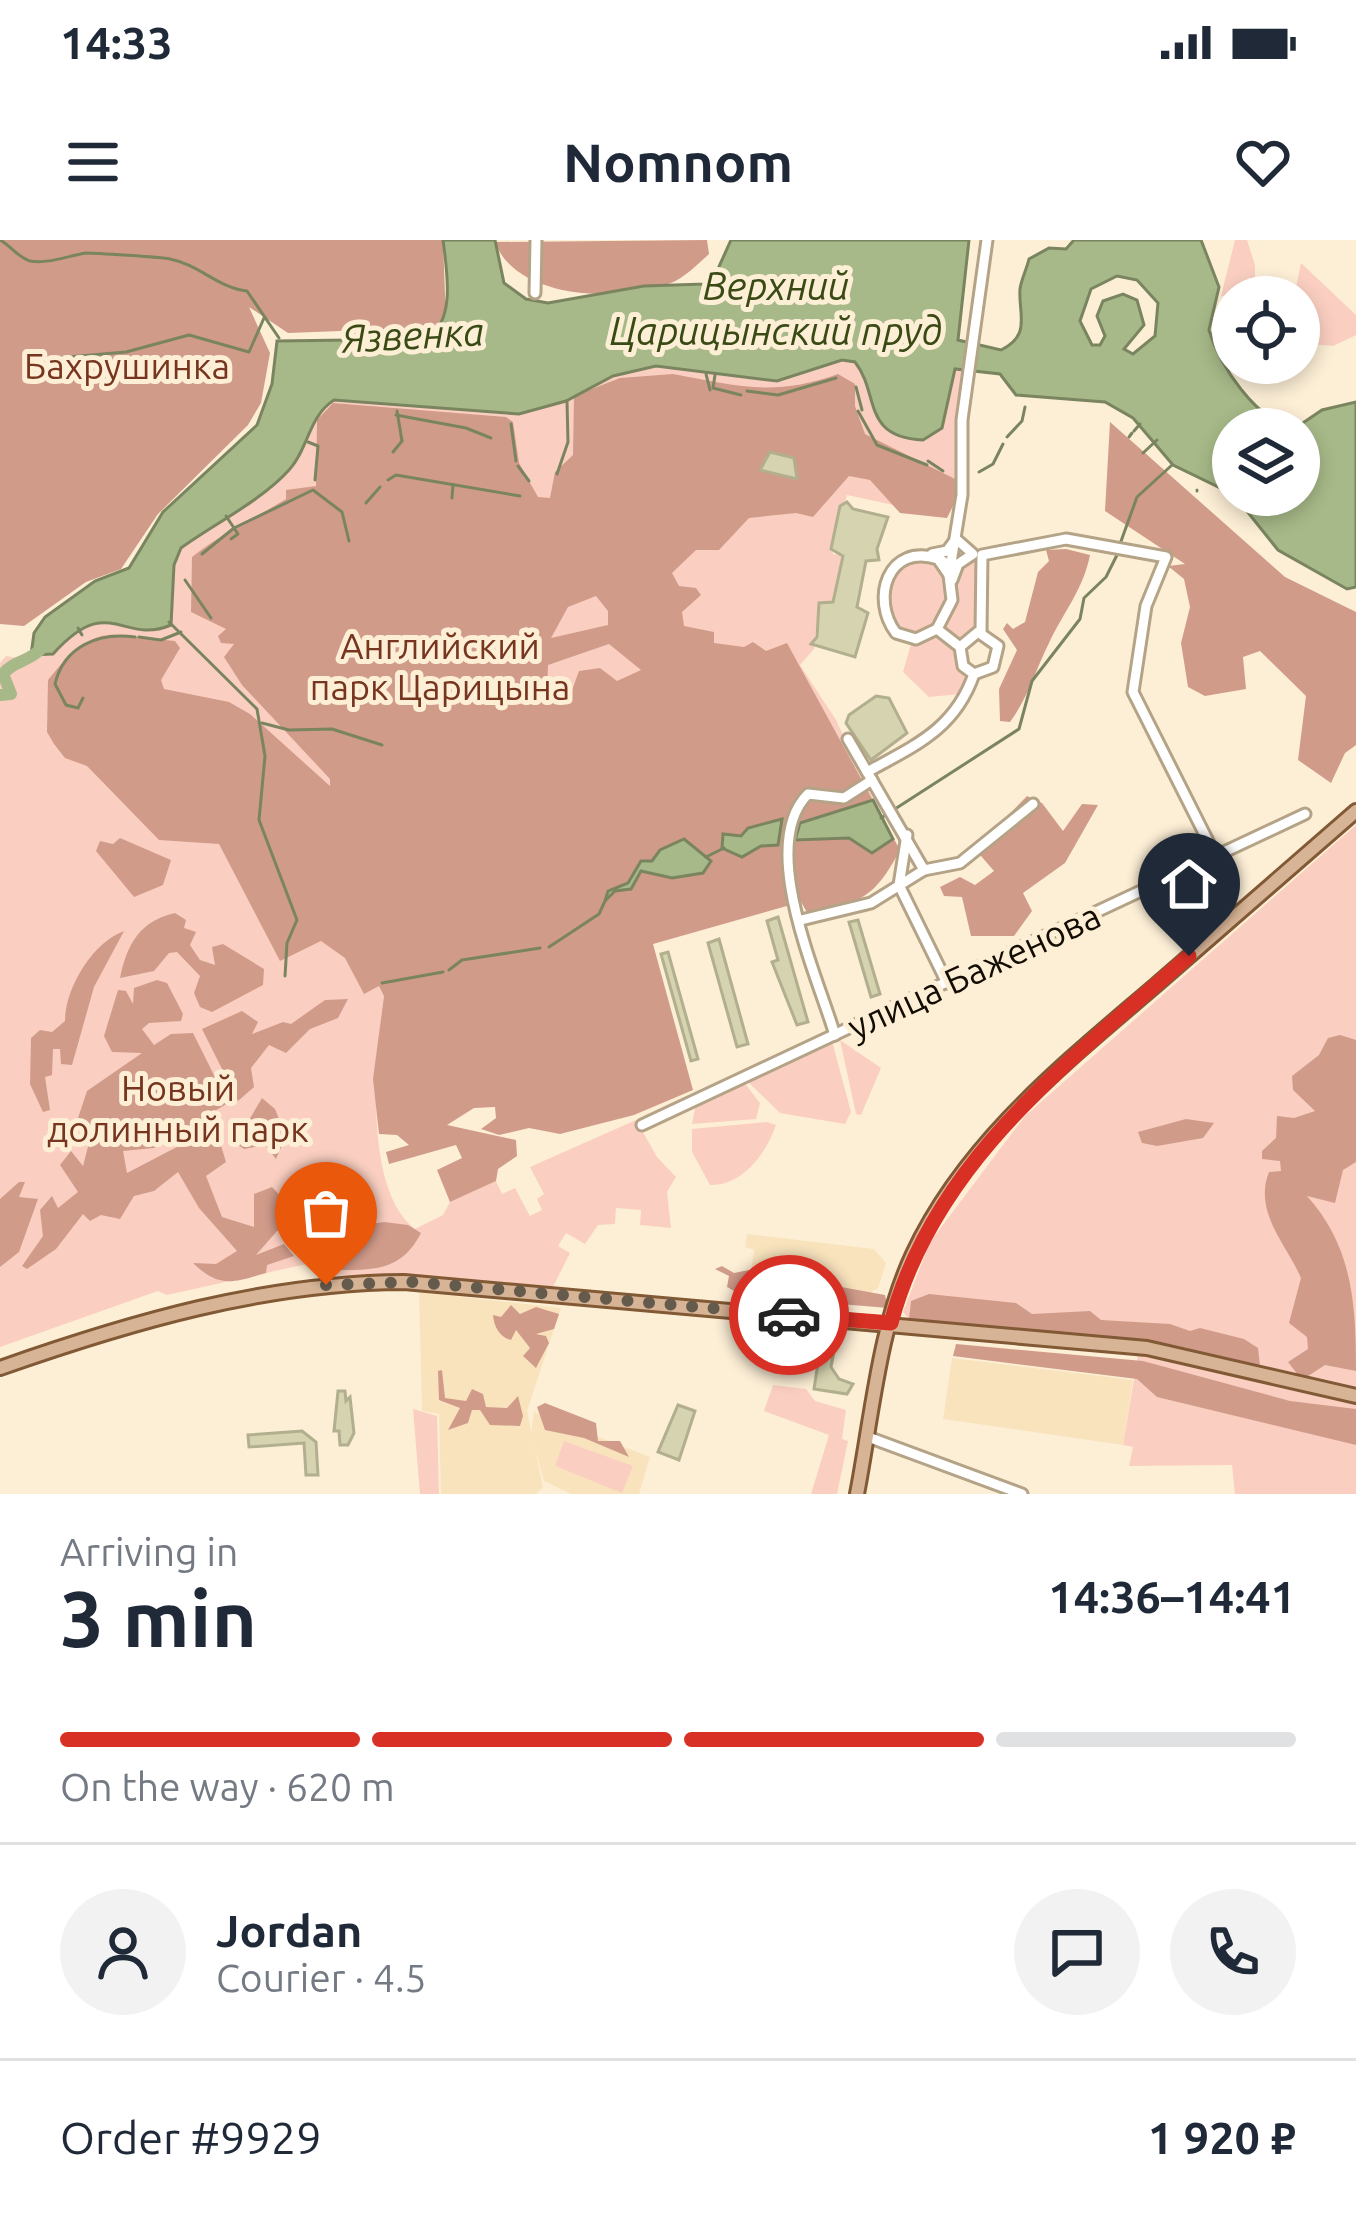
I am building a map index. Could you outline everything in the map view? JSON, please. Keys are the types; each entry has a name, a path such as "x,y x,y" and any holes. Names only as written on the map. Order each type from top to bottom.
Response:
{"main road":[{"path":"857,1494 891,1323 922,1236 1006,1120 1356,811"},
{"path":"0,1368 193,1310 332,1284 415,1282 1147,1348 1356,1396"}],"street":[{"path":"535,293 536,240"},
{"path":"987,240 967,374 959,539 954,558 949,574 950,609 937,629 922,638 901,636 888,621 881,596 901,561 915,555 939,559 954,558 978,556 1052,541 1166,557 1146,606 1133,692 1215,855 1228,897"},
{"path":"959,539 978,556 981,632"},
{"path":"959,539 947,551 932,554 952,580 958,564 978,556"},
{"path":"937,629 960,647 963,666 974,674"},
{"path":"835,1035 787,866 795,809 808,794 844,798 940,731 964,700 974,674 993,667 999,654 993,639 981,632 969,635 960,647"},
{"path":"848,739 924,870"},
{"path":"801,920 871,903 924,870 971,858 1033,804"},
{"name":"улица Баженова","path":"642,1125 1305,814"},
{"path":"907,835 899,886 947,983"},
{"path":"868,1437 1022,1494"}],"shaded area":[{"path":"747,1234 874,1249 886,1263 878,1288 864,1296 749,1289 754,1250 745,1247"},
{"path":"419,1292 561,1308 527,1411 543,1487 536,1494 441,1494 439,1414 422,1411"},
{"path":"952,1358 1133,1380 1123,1445 943,1419"},
{"path":"534,1412 650,1457 639,1494 571,1494 544,1481 531,1435"}],"green space":[{"name":"Бахрушинка","path":"0,240 443,240 446,321 426,339 355,341 341,331 288,333 249,307 270,353 261,403 248,425 158,514 121,569 86,582 24,626 0,624"},
{"path":"707,240 709,254 676,281 597,294 545,285 524,275 506,261 495,242"},
{"path":"1235,240 1247,240 1255,276 1226,276"},
{"path":"1301,263 1315,276 1298,276"},
{"path":"1320,281 1356,315 1356,335 1333,346 1320,345"},
{"name":"Английский парк Царицына","path":"776,306 961,367 967,375 962,493 945,516 847,495 831,549 834,555 844,552 833,606 819,603 814,649 800,665 836,720 882,817 384,996 381,1021 376,1084 380,1153 398,1210 415,1229 443,1215 450,1202 496,1181 502,1194 515,1188 530,1216 542,1210 537,1199 544,1194 530,1167 636,1120 657,1157 676,1177 667,1192 671,1228 640,1225 641,1210 616,1208 615,1224 598,1225 585,1244 566,1233 558,1246 570,1253 552,1289 408,1274 330,1276 324,1267 311,1263 167,1295 158,1291 0,1347 0,663 6,656 30,660 58,633 139,576 297,394"},
{"name":"Английский парк Царицына","path":"673,374 775,387 838,374 855,384 855,406 865,434 957,480 959,494 947,518 900,513 870,480 849,476 813,517 796,513 749,518 719,550 696,550 672,573 679,586 696,588 701,595 682,612 684,626 714,632 714,643 744,647 753,642 766,651 787,643 900,850 873,889 853,902 808,914 801,902 653,944 693,1090 634,1115 560,1134 529,1128 499,1135 481,1129 496,1118 495,1107 474,1108 447,1125 516,1140 517,1156 498,1169 496,1181 450,1202 437,1170 462,1158 456,1145 389,1164 386,1152 409,1145 397,1135 379,1134 373,1079 384,996 379,986 364,994 345,958 321,941 280,961 219,844 159,840 87,766 65,758 47,732 48,680 79,648 104,636 175,641 180,648 161,680 164,689 229,702 250,714 330,786 330,779 242,685 224,657 234,644 221,643 218,636 226,629 191,612 192,557 286,499 286,490 316,486 317,420 333,403 506,417 513,422 519,463 538,497 550,498 555,472 573,455 574,396 620,378","holes":["596,596 608,611 608,625 551,638 568,607","609,644 641,670 617,681 600,668 579,671 571,693 547,692 548,665"]},
{"path":"1110,422 1285,577 1356,612 1356,745 1345,753 1331,783 1298,760 1306,696 1260,651 1243,657 1246,689 1205,696 1188,687 1181,643 1190,607 1184,579 1168,566 1185,564 1105,511"},
{"path":"1046,550 1090,555 1083,579 1017,712 1010,722 1000,721 999,689 1017,650 1003,629 1007,623 1013,629 1025,622 1038,572 1049,561"},
{"path":"972,558 979,562 980,622 955,642 942,628 953,607 955,569"},
{"path":"911,559 936,563 949,594 932,630 911,636 894,626 889,597 896,574"},
{"path":"938,635 954,652 969,683 961,694 929,697 903,672 911,644"},
{"path":"1027,796 1042,803 1063,831 1082,804 1098,805 1065,863 1023,893 1032,911 1014,936 971,936 962,897 944,896 940,887 960,877 975,885 994,871 975,849"},
{"path":"1356,825 1356,1394 1156,1344 909,1319 903,1312 930,1242 1025,1116"},
{"path":"120,838 171,860 163,885 134,897 96,851 100,841 113,844"},
{"path":"175,913 186,920 184,928 196,932 190,945 200,960 215,965 212,947 223,944 264,969 263,985 212,1012 200,1007 194,993 200,976 177,952 169,953 154,971 120,978 137,936 152,922"},
{"path":"124,931 94,987 72,1065 61,1064 60,1049 53,1049 52,1075 45,1077 50,1110 43,1112 30,1084 31,1038 40,1030 52,1032 65,1021 70,995 83,968 102,945"},
{"name":"Новый долинный парк","path":"157,980 167,983 183,1014 181,1021 149,1023 142,1029 154,1045 171,1034 193,1033 228,1103 154,1148 123,1151 127,1173 196,1137 203,1145 219,1139 226,1162 206,1176 222,1217 254,1227 254,1194 272,1187 285,1201 338,1229 384,1222 408,1225 421,1233 404,1255 373,1269 331,1270 319,1257 322,1248 291,1226 277,1231 256,1255 284,1244 294,1256 267,1265 266,1273 219,1280 193,1263 216,1264 237,1251 199,1208 178,1172 154,1191 134,1196 120,1219 101,1215 90,1221 83,1214 56,1249 27,1269 22,1266 43,1236 40,1210 52,1196 58,1208 78,1192 60,1165 71,1151 83,1166 89,1143 78,1118 87,1091 142,1053 112,1052 104,1036 118,990 126,991 133,1004 134,988"},
{"path":"348,999 338,1018 310,1029 286,1053 269,1045 251,1068 254,1087 238,1101 202,1029 242,1011 258,1022 252,1034 283,1022 291,1024 325,1000"},
{"path":"1340,1035 1356,1040 1356,1162 1343,1170 1335,1203 1307,1196 1343,1256 1355,1323 1356,1371 1325,1365 1302,1380 1288,1362 1308,1349 1307,1337 1289,1323 1301,1278 1265,1201 1269,1172 1281,1171 1280,1161 1262,1159 1262,1151 1276,1138 1277,1116 1294,1118 1315,1111 1293,1090 1292,1076 1319,1055 1328,1038"},
{"path":"840,1040 881,1068 861,1115 856,1114"},
{"path":"832,1041 851,1112 845,1124 780,1113 746,1080"},
{"path":"743,1081 760,1103 756,1119 692,1124 696,1103"},
{"path":"262,1098 275,1109 286,1136 276,1159 265,1145 244,1149 228,1138 249,1120"},
{"path":"1186,1119 1214,1123 1203,1138 1157,1146 1142,1143 1138,1132"},
{"path":"776,1125 751,1166 732,1180 710,1185 692,1152 692,1129"},
{"path":"25,1182 19,1197 38,1199 19,1252 0,1267 0,1199"},
{"path":"722,1266 734,1273 749,1270 885,1295 888,1308 743,1296 727,1287 729,1276 715,1269"},
{"path":"929,1294 1016,1303 1032,1314 1090,1311 1101,1320 1170,1324 1190,1331 1200,1328 1244,1339 1258,1348 1260,1366 1156,1344 909,1319 911,1301"},
{"path":"511,1305 520,1314 536,1307 559,1314 554,1329 536,1334 546,1336 549,1343 536,1368 523,1356 530,1348 516,1330 511,1340 496,1327 493,1315 501,1317"},
{"path":"956,1344 1143,1361 1290,1401 1356,1409 1356,1445 1157,1397 1137,1379 953,1356"},
{"path":"1138,1355 1356,1403 1356,1494 1235,1494 1232,1465 1129,1466 1133,1447 1123,1445"},
{"path":"442,1370 445,1398 466,1401 472,1389 483,1394 486,1407 507,1408 518,1396 523,1416 520,1426 490,1425 480,1410 472,1410 468,1423 448,1430 460,1408 439,1400 438,1371"},
{"path":"773,1385 806,1389 815,1401 846,1410 842,1439 848,1441 837,1494 811,1494 829,1435 764,1411"},
{"path":"545,1403 596,1423 598,1441 620,1441 629,1457 584,1438 545,1430 537,1407"},
{"path":"413,1409 437,1416 439,1494 420,1494"},
{"path":"564,1441 633,1466 622,1493 555,1466"}],"water":[{"name":"Верхний Царицынский пруд","path":"443,240 495,240 504,283 526,299 548,303 644,286 712,282 731,240 969,240 958,340 1001,350 1020,330 1020,289 1029,259 1049,248 1066,249 1074,240 1201,240 1215,276 1209,330 1212,384 1238,384 1259,408 1212,408 1212,484 1173,465 1133,418 1105,402 1016,395 1000,374 955,369 942,428 923,440 890,431 875,412 855,362 842,360 777,381 656,366 613,376 566,401 519,414 334,400 319,415 296,461 278,481 181,548 174,565 171,625 154,630 102,623 88,626 53,654 31,655 34,633 45,617 95,581 129,568 163,512 257,425 272,384 277,341 426,339 442,321 447,281","holes":["1117,276 1137,280 1158,303 1155,336 1133,354 1124,349 1144,325 1137,300 1123,294 1103,301 1097,316 1105,336 1100,345 1092,345 1080,321 1091,289"]},
{"path":"1356,402 1356,587 1347,589 1278,550 1251,516 1320,516 1320,411"},
{"path":"873,800 893,839 872,853 849,838 795,840 800,823"},
{"path":"782,819 778,845 761,846 742,857 722,848 723,834 741,836 748,828"},
{"path":"684,839 711,861 703,873 672,878 641,871 631,889 615,891 605,901 608,891 628,883 641,861 652,861 660,850"}],"building":[{"path":"770,452 794,458 797,479 760,470"},
{"path":"847,502 853,509 888,517 877,549 879,560 866,561 857,607 868,613 855,657 811,644 817,637 819,603 833,602 843,556 831,549 840,506"},
{"path":"876,696 889,698 907,733 871,760 846,723 849,715"},
{"path":"778,917 808,1022 797,1025 772,962 778,960 767,921"},
{"path":"858,920 880,994 871,997 849,922"},
{"path":"719,939 748,1044 737,1047 708,943"},
{"path":"668,952 698,1059 691,1061 661,954"},
{"path":"835,1346 831,1367 839,1379 853,1384 847,1394 814,1389 820,1350"},
{"path":"338,1391 345,1391 346,1401 350,1397 354,1433 348,1445 340,1445 339,1431 334,1431"},
{"path":"678,1405 695,1411 679,1460 658,1452"},
{"path":"302,1431 316,1442 318,1475 306,1475 304,1443 249,1447 248,1435"}],"waterway":[{"path":"0,240 30,261 86,253 181,262 247,291 279,338"},
{"path":"57,358 126,352 189,335 249,352 264,318"},
{"path":"706,374 710,390"},
{"path":"715,375 713,388 741,395"},
{"path":"747,391 778,395 836,378"},
{"path":"856,387 862,410"},
{"path":"557,474 568,442 567,401"},
{"path":"1007,437 1022,421 1025,407"},
{"path":"397,411 402,441"},
{"path":"858,411 877,445 927,465"},
{"path":"396,415 466,428 491,438"},
{"path":"511,424 516,461"},
{"path":"1134,431 1140,424"},
{"path":"1129,437 1132,433"},
{"path":"1143,453 1157,440"},
{"path":"393,452 402,441"},
{"path":"308,442 318,446 315,480"},
{"path":"979,472 993,464 1003,444"},
{"path":"928,461 943,471"},
{"path":"1120,544 1137,497 1172,465"},
{"path":"518,466 529,481"},
{"path":"388,480 396,475 520,496"},
{"path":"452,498 453,485"},
{"path":"366,503 380,487"},
{"path":"202,554 234,528 313,490 342,512 349,541"},
{"path":"226,516 238,534 231,539"},
{"path":"881,818 1019,729 1032,681 1080,619 1084,598 1106,577 1118,553"},
{"path":"185,580 211,618"},
{"path":"169,622 257,709 265,756 259,820 297,920 287,943 285,976"},
{"path":"78,628 82,635"},
{"path":"139,637 161,640 181,632"},
{"path":"83,698 78,708 66,705 55,684 66,660 96,640 135,637"},
{"name":"Язвенка","path":"0,695 11,694 3,674 42,648"},
{"path":"262,723 289,730 332,729 382,745"},
{"path":"706,857 724,848"},
{"path":"549,947 599,914 605,901"},
{"path":"449,970 462,960 540,948"},
{"path":"382,983 443,972"}],"way so far":[{"path":"326,1285 415,1282 789,1315"}],"route":[{"path":"789,1315 891,1323 914,1251 993,1136 1059,1068 1189,956"}]}
